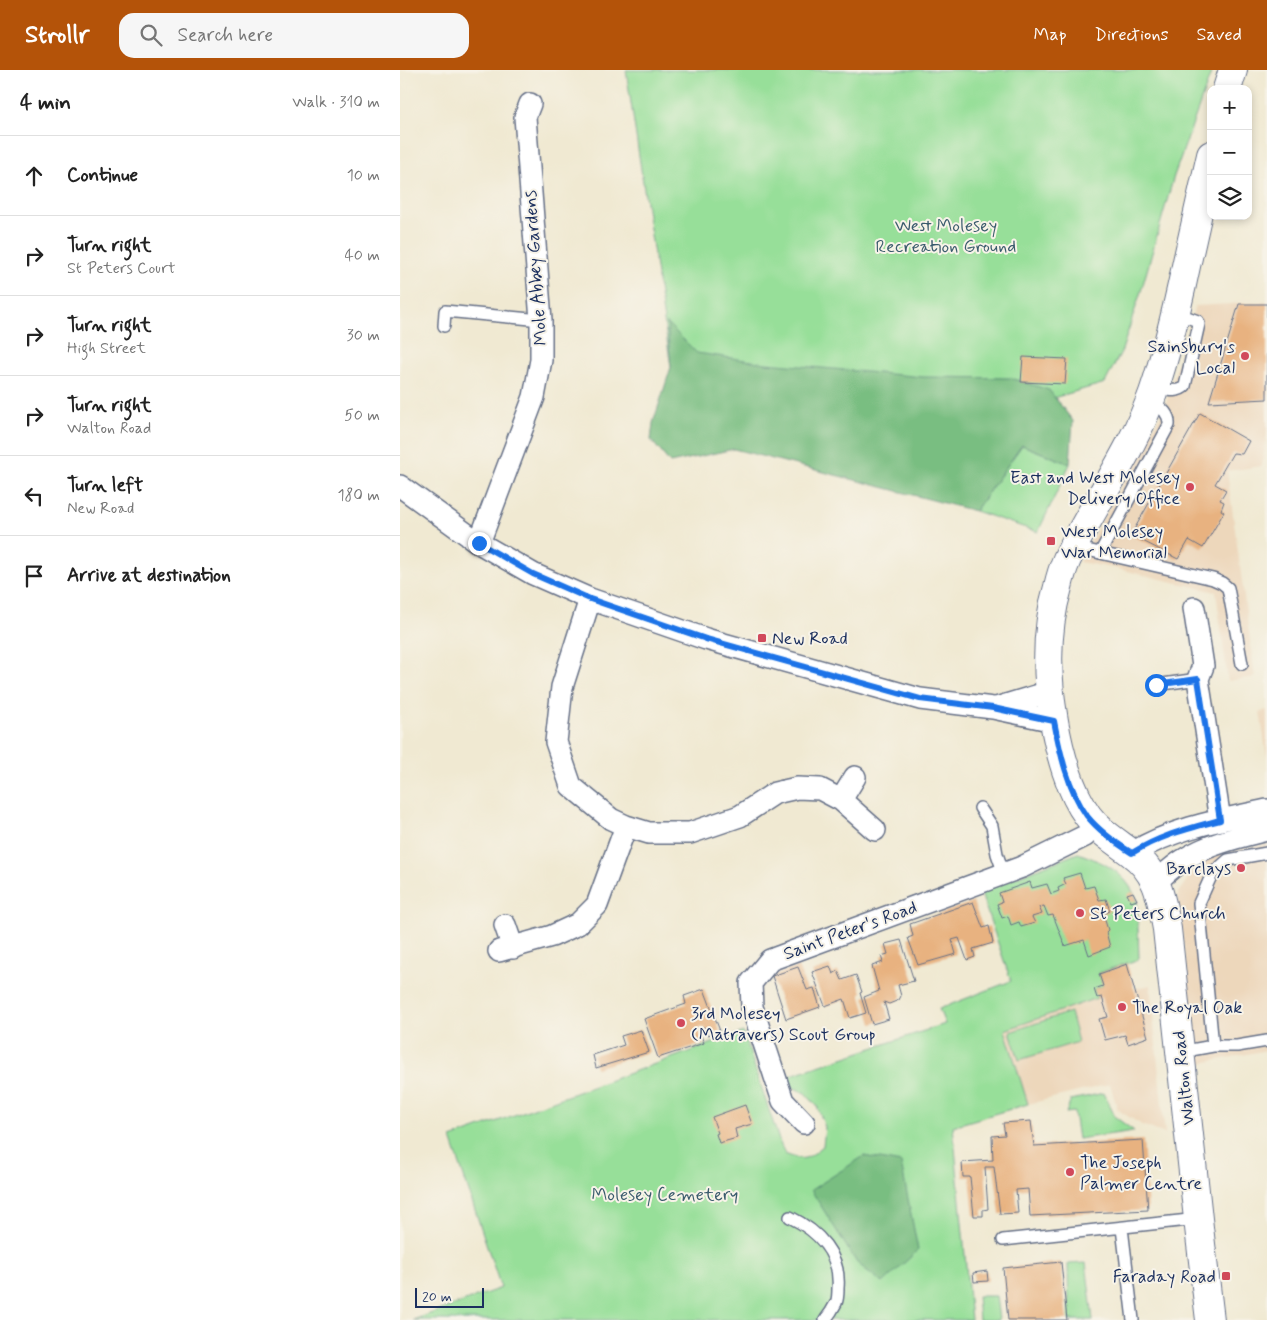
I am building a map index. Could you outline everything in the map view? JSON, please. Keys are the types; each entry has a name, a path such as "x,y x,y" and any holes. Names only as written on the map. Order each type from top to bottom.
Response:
{"main road":[{"path":"1228,85 1233,70"},
{"name":"Walton Road","path":"1207,173 1176,314 1152,393 1133,438 1084,525 1087,550 1067,560 1051,617 1047,657 1049,692 1054,721 1063,761 1070,780 1087,815 1116,843 1142,861 1150,870 1161,897 1167,929 1210,1320"}],"street":[{"name":"Mole Abbey Gardens","path":"479,543 534,397 541,360 541,320 525,117 530,104"},
{"path":"400,486 479,543 533,574 590,599 706,639 920,699 993,708 1054,721"},
{"path":"590,599 562,687 556,742 571,786 611,819 649,833 690,833 740,816 775,793 797,788 820,789 841,800 875,830"},
{"path":"1194,608 1203,666 1198,679 1220,820"},
{"path":"993,708 1049,692"},
{"path":"841,800 855,777"},
{"path":"1132,853 1150,842 1169,834 1267,810"},
{"name":"Saint Peter's Road","path":"804,1123 783,1101 752,1007 751,984 770,960 1022,868 1085,836 1096,825"},
{"path":"505,925 506,950 552,936 578,924 597,905 626,826"},
{"path":"1156,882 1198,851 1267,830"}],"lane":[{"path":"444,326 445,311 541,320"},
{"path":"1087,550 1213,579 1222,583 1228,588 1242,664"},
{"path":"1156,685 1198,679"},
{"path":"980,808 992,826 997,854 1004,874"},
{"path":"1213,1046 1199,903 1212,874 1228,860 1267,853"},
{"path":"1180,1052 1213,1046 1237,1046 1267,1041"},
{"path":"790,1218 801,1223 821,1239 834,1258 839,1277 837,1302 825,1320"},
{"path":"1003,1240 1198,1219"},
{"path":"1122,1228 1133,1320"}],"shaded area":[{"path":"1267,302 1267,434 1262,466 1227,471 1255,677 1228,681 1216,592 1114,568 1079,562 1164,409 1195,306"},
{"path":"1267,710 1267,757 1260,712"},
{"path":"1267,844 1267,1050 1197,1064 1178,893 1201,859"},
{"path":"1150,985 1165,1134 1142,1125 1118,1110 1110,1084 1028,1104 1005,1030 1097,998"}],"green space":[{"name":"West Molesey Recreation Ground","path":"626,70 1212,70 1174,176 1122,350 1105,383 1053,398 671,367"},
{"path":"667,323 697,353 766,363 923,377 1010,378 1049,390 1073,421 1070,464 1022,445 975,511 734,449 670,463 651,440 653,423 671,367"},
{"path":"1022,445 1070,464 1038,532 975,511"},
{"name":"Molesey Cemetery","path":"1078,853 1114,870 1127,882 1132,890 1137,900 1139,959 1099,973 1103,986 1094,989 1097,998 1005,1030 1028,1104 953,1126 971,1320 413,1320 501,1288 451,1138 743,1032 785,1154 797,1158 806,1158 823,1146 825,1127 817,1106 805,1093 788,1085 782,1078 945,1024 939,1009 1011,981 980,891"},
{"path":"1070,1012 1078,1042 1019,1060 1010,1032"},
{"path":"1104,1093 1115,1117 1134,1131 1078,1139 1074,1112 1066,1113 1071,1100"},
{"path":"864,1156 901,1163 918,1250 883,1283 857,1263 811,1190"},
{"path":"1086,1263 1093,1320 1069,1320 1068,1264"},
{"path":"977,1296 996,1296 999,1320 979,1320"}],"building":[{"name":"Sainsbury's Local","path":"1239,304 1267,304 1267,399 1209,402"},
{"path":"1023,357 1067,359 1065,384 1021,382"},
{"name":"East and West Molesey Delivery Office","path":"1200,413 1249,441 1242,454 1233,453 1215,484 1226,490 1220,500 1224,502 1221,510 1224,512 1203,548 1189,540 1178,559 1131,535"},
{"name":"St Peters Church","path":"1080,873 1085,888 1094,886 1099,900 1106,899 1110,911 1103,914 1108,930 1106,932 1110,947 1089,955 1084,940 1065,946 1053,915 1048,916 1044,906 1039,907 1042,914 1032,917 1035,923 1021,927 1019,922 1011,925 1008,916 1002,918 997,904 1002,902 999,893 1030,882 1032,888 1047,884 1051,894 1059,891 1058,888 1066,884 1063,878"},
{"path":"1133,892 1137,900 1131,902 1127,894"},
{"path":"973,902 983,928 989,926 993,943 973,949 975,957 967,960 959,938 952,940 956,954 918,965 908,938 913,936 910,924"},
{"path":"901,940 914,981 898,985 901,996 899,1000 889,1004 884,1002 889,1019 872,1024 864,997 879,991 872,966 883,962 881,956 888,954 885,944"},
{"name":"The Royal Oak","path":"1127,964 1148,1037 1128,1044 1125,1035 1105,1040 1099,1019 1108,1017 1102,997 1097,998 1094,989 1103,986 1099,974"},
{"path":"830,966 833,974 838,971 842,980 856,975 866,1013 850,1018 844,999 825,1006 812,972"},
{"path":"798,967 807,990 814,988 820,1007 786,1019 772,976"},
{"name":"3rd Molesey (Matravers) Scout Group","path":"704,989 720,1031 708,1035 704,1027 698,1029 704,1043 658,1058 644,1019 686,1004 684,996"},
{"path":"641,1030 649,1052 596,1068 593,1055 624,1045 621,1036"},
{"path":"745,1105 752,1124 735,1129 737,1138 719,1143 716,1134 718,1133 712,1117"},
{"name":"The Joseph Palmer Centre","path":"1031,1121 1034,1146 1143,1140 1148,1210 1030,1216 1028,1189 1016,1190 1018,1213 1000,1214 994,1167 985,1167 988,1209 983,1210 983,1216 974,1216 970,1177 963,1177 962,1162 993,1160 992,1136 1005,1135 1003,1123"},
{"path":"1061,1262 1067,1320 1008,1320 1003,1268"},
{"path":"987,1271 988,1281 974,1282 973,1273"}],"place":[{"name":"Sainsbury's Local","path":"1245,356"},
{"name":"East and West Molesey Delivery Office","path":"1190,487"},
{"name":"West Molesey War Memorial","path":"1051,541"},
{"name":"New Road","path":"762,638"},
{"name":"Barclays","path":"1241,868"},
{"name":"St Peters Church","path":"1080,913"},
{"name":"The Royal Oak","path":"1122,1007"},
{"name":"3rd Molesey (Matravers) Scout Group","path":"681,1023"},
{"name":"The Joseph Palmer Centre","path":"1070,1172"},
{"name":"Faraday Road","path":"1226,1276"}],"route":[{"path":"479,543 533,574 590,599 706,639 920,699 993,708 1054,721 1063,761 1078,799 1087,815 1104,834 1132,853 1150,842 1169,834 1220,820 1198,679 1156,685"}]}
